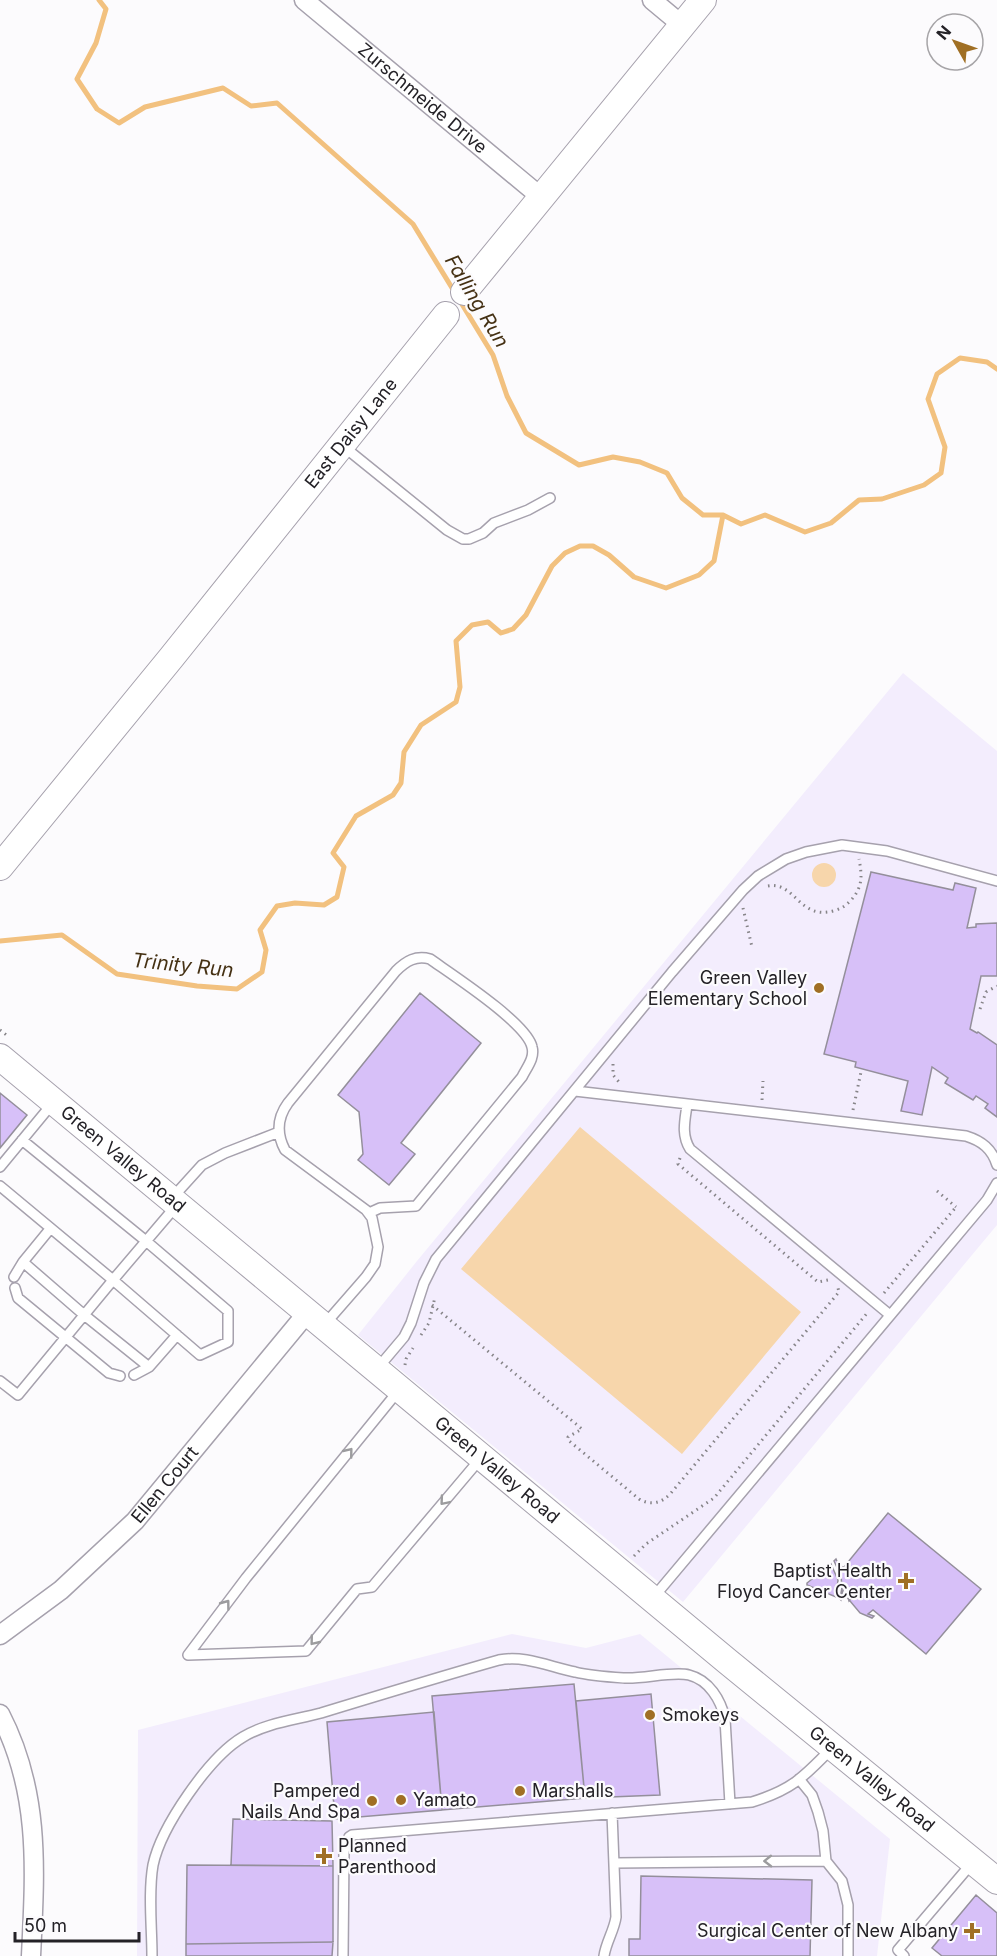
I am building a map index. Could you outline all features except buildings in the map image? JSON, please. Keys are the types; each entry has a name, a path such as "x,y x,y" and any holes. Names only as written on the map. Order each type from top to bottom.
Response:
{"street":[{"name":"Zurschmeide Drive","path":"304,0 541,197"},
{"path":"652,0 682,25"},
{"name":"East Daisy Lane","path":"0,867 154,680 341,444 703,0"},
{"name":"Green Valley Road","path":"0,1057 377,1369 402,1377 482,1456 997,1881"},
{"name":"Ellen Court","path":"0,1635 62,1590 135,1521 315,1319"},
{"path":"0,1714 23,1769 31,1811 34,1857 32,1956"}],"lane":[{"path":"341,444 447,530 463,539 476,537 494,523 528,510 550,498"},
{"path":"377,1369 408,1330 435,1259 672,972 758,876 786,859 806,852 842,845 887,851 997,881"},
{"path":"315,1319 366,1277 375,1264 378,1247 369,1212 290,1155 281,1143 280,1116 288,1103 391,977 407,962 419,958 430,959 513,1022 526,1035 532,1046 532,1060 522,1077 417,1206 380,1208 369,1212"},
{"path":"575,1091 966,1136 987,1146 997,1165"},
{"path":"0,1167 53,1102"},
{"path":"687,1105 684,1128 690,1149 890,1315"},
{"path":"0,1381 18,1395 146,1241 202,1165 225,1153 279,1132"},
{"path":"0,1186 201,1355 228,1342 228,1311 22,1140"},
{"path":"653,1598 987,1200 997,1183"},
{"path":"14,1277 50,1229"},
{"path":"23,1262 149,1367"},
{"path":"15,1288 18,1298 109,1373 120,1376"},
{"path":"134,1375 149,1367 177,1335"},
{"path":"402,1377 188,1655 306,1651 357,1589 372,1587 482,1456"},
{"path":"152,1956 152,1877 157,1851 173,1818 204,1773 221,1754 243,1737 270,1726 499,1660 523,1659 577,1673 627,1678 689,1675 705,1683 723,1707 730,1804"},
{"path":"343,1956 344,1851 352,1835 752,1802 778,1794 799,1779 833,1747"},
{"path":"799,1779 812,1795 819,1812 826,1860 842,1881 848,1905 848,1956"},
{"path":"604,1956 616,1917 612,1813"},
{"path":"615,1863 826,1860"},
{"path":"904,1956 898,1950 973,1862"}],"path":[{"path":"763,888 772,885 785,888 800,904 810,910 832,911 849,903 858,892 861,879 858,859"},
{"path":"735,916 748,901"},
{"path":"743,907 752,947"},
{"path":"980,1009 986,992 997,986"},
{"path":"616,1058 612,1066 613,1075 618,1082 625,1085"},
{"path":"861,1072 853,1110 863,1111"},
{"path":"762,1100 763,1081"},
{"path":"754,1099 769,1101"},
{"path":"677,1152 680,1158 678,1164 818,1282 828,1281"},
{"path":"634,1556 646,1544 714,1498 956,1207"},
{"path":"432,1305 582,1429 568,1437 568,1440 639,1499 652,1503 662,1501 671,1493 839,1292 836,1287"},
{"path":"420,1337 429,1323 435,1294"},
{"path":"402,1377 406,1359 416,1343"}],"shaded area":[{"name":"Green Valley Elementary School","path":"903,673 997,751 997,1225 683,1602 358,1335"},
{"path":"824,863 832,867 836,875 832,883 824,887 816,883 812,875 816,867"},
{"path":"580,1127 801,1312 682,1454 461,1269"},
{"path":"512,1634 586,1648 640,1634 890,1839 877,1956 137,1956 138,1730"}],"waterway":[{"name":"Falling Run","path":"99,0 106,9 96,43 77,79 97,109 119,123 145,107 223,88 251,106 277,103 413,224 493,355 507,396 526,433 579,465 613,457 640,462 667,473 682,498 703,515 723,515 741,524 765,515 805,532 831,523 859,500 882,499 924,485 941,473 945,447 928,399 937,374 960,358 987,362 997,369"},
{"name":"Trinity Run","path":"0,941 62,935 117,974 197,986 237,989 262,972 266,950 260,930 277,906 295,903 324,905 337,897 344,867 333,853 356,816 393,795 401,783 404,752 421,725 456,702 460,687 456,641 472,625 488,622 501,633 513,629 526,615 552,566 565,553 580,546 593,546 609,555 634,577 666,588 699,575 714,561 723,515"}],"place":[{"name":"Green Valley Elementary School","path":"819,988"},
{"name":"Baptist Health Floyd Cancer Center","path":"906,1581"},
{"name":"Smokeys","path":"650,1715"},
{"name":"Marshalls","path":"520,1791"},
{"name":"Yamato","path":"401,1800"},
{"name":"Pampered Nails And Spa","path":"372,1801"},
{"name":"Planned Parenthood","path":"324,1856"},
{"name":"Surgical Center of New Albany","path":"972,1931"}]}
